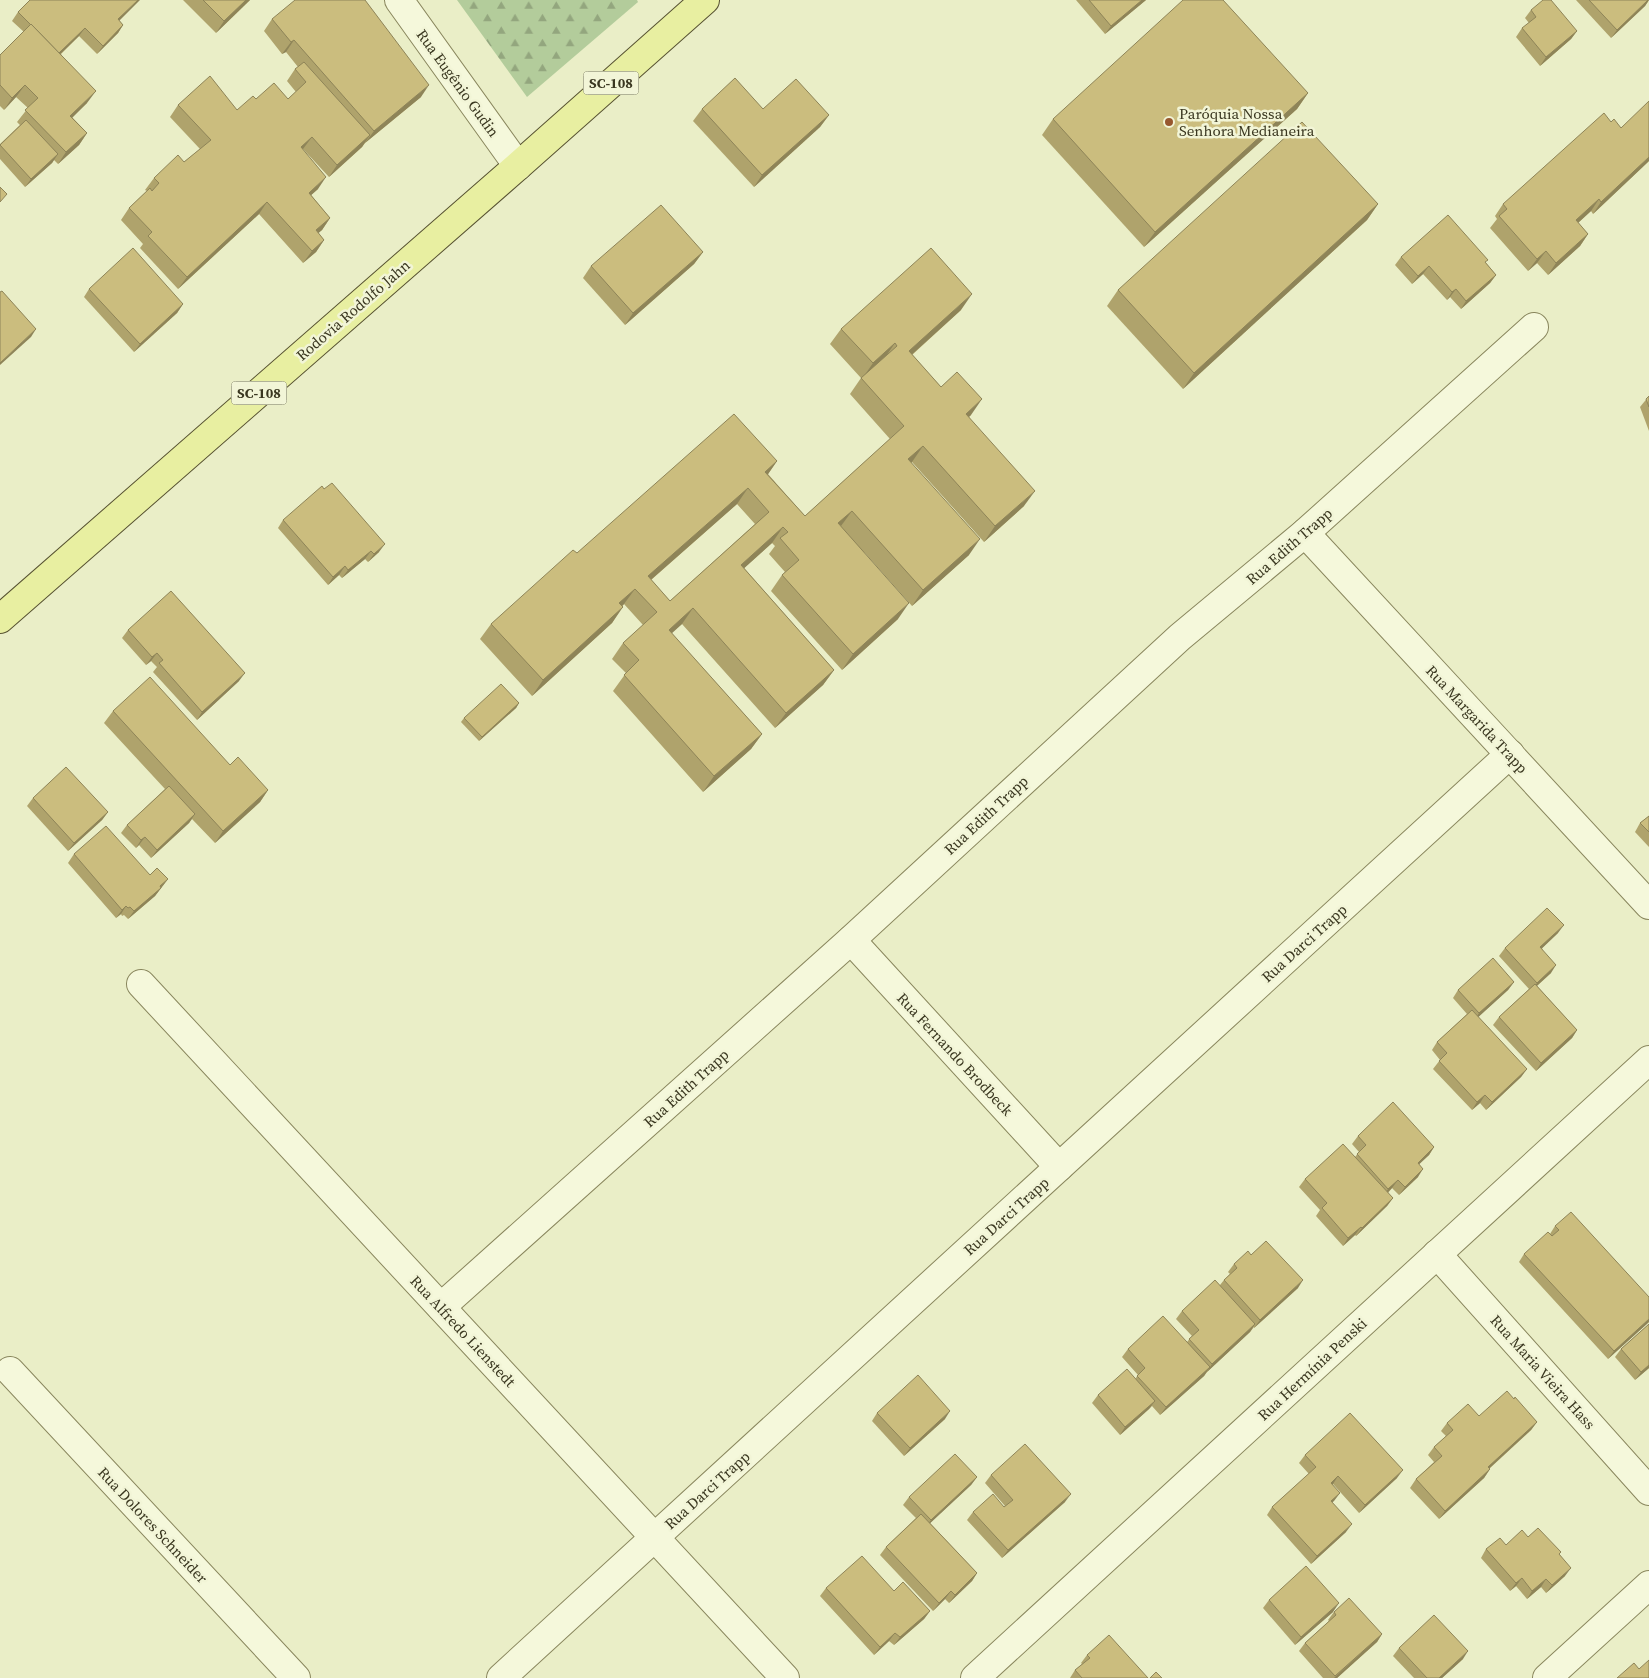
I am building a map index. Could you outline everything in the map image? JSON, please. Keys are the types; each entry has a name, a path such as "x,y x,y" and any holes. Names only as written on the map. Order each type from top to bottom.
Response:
{"main road":[{"name":"Rodovia Rodolfo Jahn","path":"0,619 705,0"}],"street":[{"name":"Rua Eugênio Gudin","path":"399,0 518,166"},
{"name":"Rua Edith Trapp","path":"441,1307 851,940 1180,637 1305,533 1534,327"},
{"name":"Rua Margarida Trapp","path":"1305,533 1649,905"},
{"name":"Rua Darci Trapp","path":"501,1678 1510,754"},
{"name":"Rua Fernando Brodbeck","path":"851,940 1059,1167"},
{"name":"Rua Alfredo Lienstedt","path":"142,984 785,1678"},
{"name":"Rua Hermínia Penski","path":"975,1678 1649,1060"},
{"name":"Rua Maria Vieira Hass","path":"1437,1254 1649,1490"},
{"name":"Rua Dolores Schneider","path":"10,1371 296,1678"},
{"path":"1547,1678 1649,1585"}],"green space":[{"path":"457,0 637,0 638,2 527,97"}],"building":[{"path":"30,0 138,0 118,19 123,25 103,46 85,28 59,53 18,12"},
{"path":"203,0 246,0 224,21"},
{"path":"295,0 365,0 429,85 374,131 294,40 291,42 272,19"},
{"path":"1089,0 1142,0 1111,26"},
{"name":"Paróquia Nossa Senhora Medianeira","path":"1183,0 1223,0 1308,93 1155,232 1053,119"},
{"path":"1543,0 1551,0 1577,31 1546,57 1522,28 1536,17 1531,10"},
{"path":"1589,0 1648,0 1617,30"},
{"path":"31,24 96,91 70,116 87,133 66,152 25,110 38,98 25,85 12,98 0,85 0,55"},
{"path":"304,62 370,135 337,165 312,137 301,147 326,177 309,193 330,218 316,230 324,240 312,251 267,202 187,277 148,236 152,232 129,208 150,188 152,191 159,183 154,178 178,155 184,162 211,140 178,105 210,76 237,110 253,96 256,99 274,83 288,99 306,82 295,69"},
{"path":"735,78 763,109 796,79 829,115 762,175 702,109"},
{"path":"1649,101 1649,157 1601,202 1599,199 1576,220 1588,234 1556,263 1546,251 1537,259 1499,216 1507,209 1503,204 1604,113 1611,122 1614,119 1621,128"},
{"path":"26,120 58,154 31,179 0,145"},
{"path":"1302,122 1378,204 1194,373 1118,290"},
{"path":"0,187 7,194 0,202"},
{"path":"661,205 703,252 633,313 591,266"},
{"path":"1448,215 1488,260 1485,262 1496,275 1466,301 1456,289 1452,292 1429,266 1418,276 1401,257"},
{"path":"133,248 183,304 140,344 89,289"},
{"path":"931,248 972,294 909,351 941,387 957,372 982,399 966,414 1035,491 995,526 923,446 908,459 980,539 923,590 852,511 838,523 909,603 853,654 782,575 799,560 780,538 788,532 783,527 741,565 834,670 786,713 693,608 669,630 762,734 714,776 624,675 639,660 623,643 657,612 635,589 619,603 623,607 543,680 491,624 573,550 577,553 734,414 777,461 765,472 805,516 904,426 861,378 897,346 895,343 873,363 841,329","holes":["748,488 769,512 670,601 648,576"]},
{"path":"2,291 36,329 0,363 0,292"},
{"path":"1649,396 1649,407 1646,399"},
{"path":"332,483 385,544 374,554 371,551 348,570 345,566 333,577 283,520 322,486 324,489"},
{"path":"171,591 245,673 202,712 159,663 163,660 157,653 152,657 128,630"},
{"path":"150,677 230,765 238,757 268,790 223,831 113,711"},
{"path":"501,684 519,703 482,737 464,718"},
{"path":"66,767 108,812 74,843 33,798"},
{"path":"169,786 195,814 157,850 145,837 141,840 127,825"},
{"path":"1649,816 1649,832 1640,823"},
{"path":"106,826 150,875 157,868 168,879 160,886 161,888 134,911 126,906 122,910 74,854"},
{"path":"1547,908 1564,925 1540,947 1556,965 1537,983 1505,948"},
{"path":"1493,958 1514,982 1479,1013 1458,990"},
{"path":"1535,984 1577,1030 1541,1063 1499,1017"},
{"path":"1472,1010 1527,1069 1492,1102 1485,1095 1477,1102 1439,1061 1447,1053 1437,1042"},
{"path":"1393,1102 1434,1147 1418,1163 1423,1169 1405,1187 1398,1180 1388,1189 1357,1154 1366,1145 1358,1136"},
{"path":"1343,1144 1393,1198 1362,1228 1348,1238 1322,1208 1327,1203 1305,1179"},
{"path":"1571,1212 1649,1297 1649,1319 1614,1351 1524,1254 1548,1232 1552,1236 1559,1230 1555,1226"},
{"path":"1266,1241 1303,1280 1260,1320 1224,1280 1237,1268 1234,1264 1248,1251 1251,1255"},
{"path":"1215,1280 1255,1324 1212,1364 1189,1339 1199,1330 1182,1311"},
{"path":"1163,1316 1210,1367 1166,1407 1137,1376 1145,1368 1128,1349"},
{"path":"1649,1324 1649,1365 1641,1372 1621,1349"},
{"path":"1127,1369 1155,1401 1125,1427 1098,1395"},
{"path":"918,1375 950,1411 910,1448 877,1413"},
{"path":"1507,1391 1514,1399 1515,1397 1537,1422 1488,1467 1490,1469 1445,1511 1416,1479 1442,1456 1434,1447 1453,1430 1447,1423 1468,1404 1479,1416"},
{"path":"1350,1413 1403,1470 1365,1505 1338,1476 1331,1483 1340,1493 1331,1501 1352,1524 1317,1556 1272,1507 1316,1467 1305,1455"},
{"path":"1025,1444 1071,1494 1008,1550 973,1512 993,1494 1004,1507 1013,1500 991,1475"},
{"path":"955,1454 977,1477 931,1520 909,1497"},
{"path":"921,1514 977,1573 955,1595 951,1591 939,1603 886,1547"},
{"path":"1538,1528 1561,1552 1559,1554 1571,1568 1552,1585 1546,1579 1532,1591 1522,1578 1516,1583 1486,1549 1500,1538 1506,1545 1522,1530 1528,1537"},
{"path":"862,1556 894,1591 903,1582 930,1611 900,1637 895,1633 880,1647 826,1588"},
{"path":"1306,1566 1339,1603 1301,1637 1269,1600"},
{"path":"1349,1598 1382,1634 1335,1676 1305,1643 1336,1615 1334,1612"},
{"path":"1434,1615 1468,1651 1439,1678 1427,1678 1399,1648"},
{"path":"1109,1635 1148,1678 1082,1678 1075,1670 1090,1658 1087,1655"},
{"path":"1649,1660 1649,1678 1617,1678 1634,1663 1639,1669"},
{"path":"1156,1672 1162,1678 1150,1678"}],"place":[{"name":"Paróquia Nossa Senhora Medianeira","path":"1169,122"}]}
